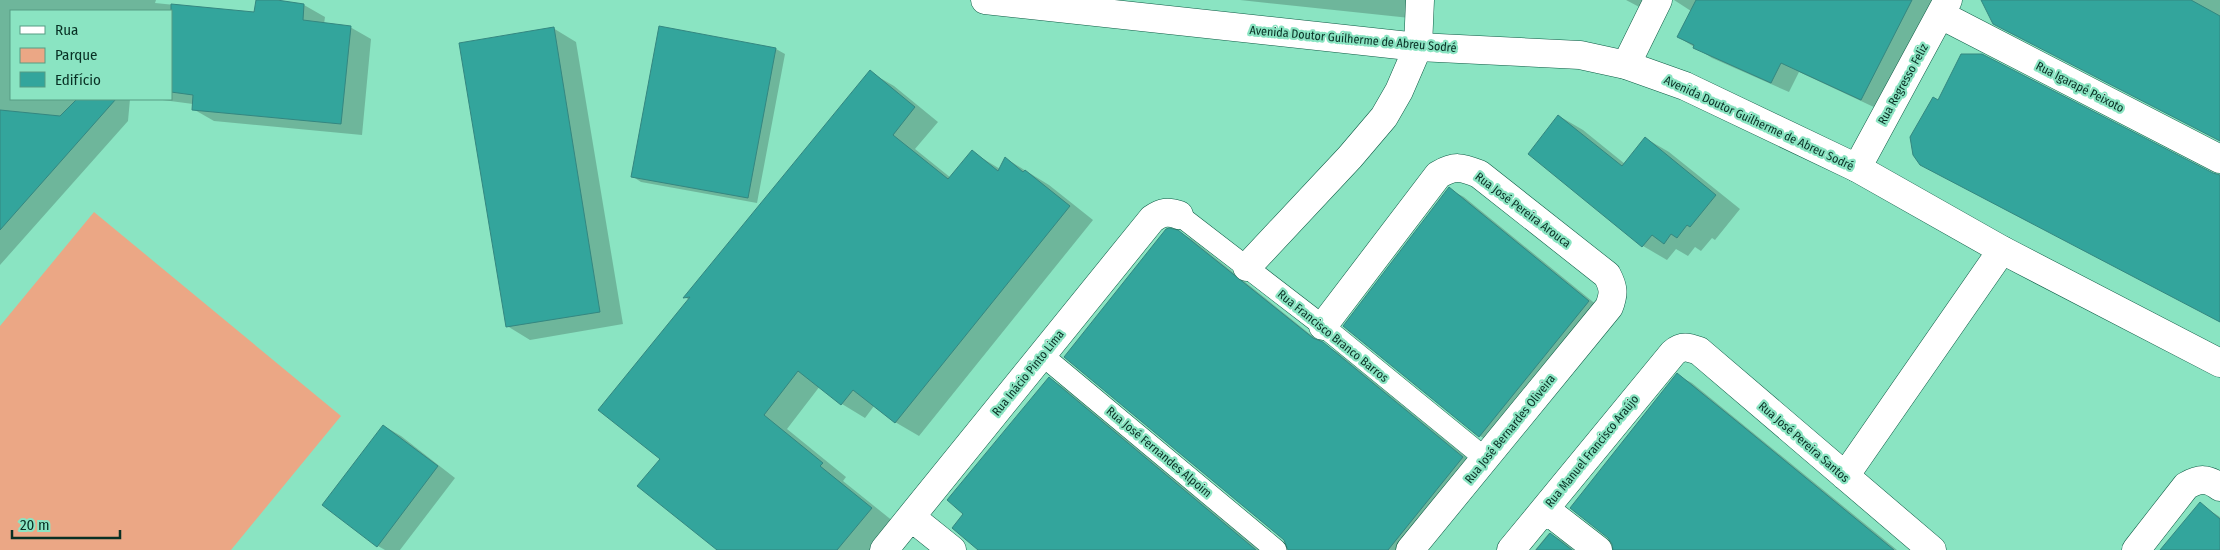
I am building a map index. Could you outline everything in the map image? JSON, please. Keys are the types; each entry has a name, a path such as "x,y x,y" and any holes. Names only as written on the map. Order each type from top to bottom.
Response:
{"street":[{"name":"Avenida Doutor Guilherme de Abreu Sodré","path":"985,0 1418,47 1580,55 1626,64 1685,86 1857,168 2002,250 2220,363"},
{"path":"1247,267 1350,158 1384,117 1399,91 1418,47 1420,0"},
{"path":"1626,64 1658,0"},
{"name":"Rua Igarapé Peixoto","path":"1944,8 2220,159"},
{"name":"Rua Regresso Feliz","path":"1857,168 1944,8"},
{"name":"Rua José Pereira Arouca","path":"1323,326 1438,175 1450,169 1463,168 1479,174 1607,275 1613,286 1613,296 1608,307"},
{"name":"Rua Inácio Pinto Lima","path":"884,550 1152,219 1161,213 1170,212 1179,215"},
{"path":"1844,476 2002,250"},
{"name":"Rua José Bernardes Oliveira","path":"1410,550 1608,307"},
{"name":"Rua José Pereira Santos","path":"1673,353 1679,348 1688,347 1699,351 1932,550"},
{"name":"Rua Manuel Francisco Araújo","path":"1511,550 1673,353"},
{"path":"2136,550 2186,486 2197,480 2205,479 2220,487"},
{"path":"1545,509 1598,550"},
{"path":"912,517 952,550"}],"lane":[{"name":"Rua Francisco Branco Barros","path":"1179,215 1323,326 1486,459"},
{"name":"Rua José Fernandes Alpoim","path":"1042,355 1276,550"}],"green space":[{"path":"94,212 341,416 231,550 0,550 0,326"}],"building":[{"path":"256,0 277,0 304,4 303,20 351,26 341,124 192,110 193,95 172,92 171,4 254,12"},
{"path":"1696,0 1912,0 1861,100 1781,63 1771,83 1693,48 1694,45 1677,37"},
{"path":"1981,0 2191,0 2220,16 2220,141 1993,24"},
{"path":"659,26 776,48 748,198 631,177"},
{"path":"554,27 600,312 506,327 459,43"},
{"path":"1961,54 1982,54 2220,175 2220,322 1920,165 1913,155 1910,137 1933,97 1938,100"},
{"path":"870,70 915,107 893,135 948,179 972,150 998,171 1005,157 1023,172 1025,170 1070,206 895,423 853,390 841,405 798,371 764,415 823,463 820,466 872,508 837,550 717,550 637,486 660,459 598,410 690,297 683,298"},
{"path":"76,100 115,100 0,230 0,110 60,116"},
{"path":"1558,115 1622,166 1645,137 1716,195 1690,227 1687,225 1677,238 1671,234 1664,244 1652,235 1642,247 1528,154"},
{"path":"1449,187 1589,301 1479,437 1343,326"},
{"path":"1166,229 1178,230 1313,338 1323,342 1463,457 1388,550 1288,550 1284,540 1064,357"},
{"path":"1677,373 1894,550 1613,550 1608,538 1570,508"},
{"path":"1049,377 1256,550 978,550 952,528 963,514 947,500"},
{"path":"383,425 438,466 377,547 322,505"},
{"path":"2200,502 2220,519 2220,550 2160,550"},
{"path":"1550,533 1572,550 1536,550"}]}
